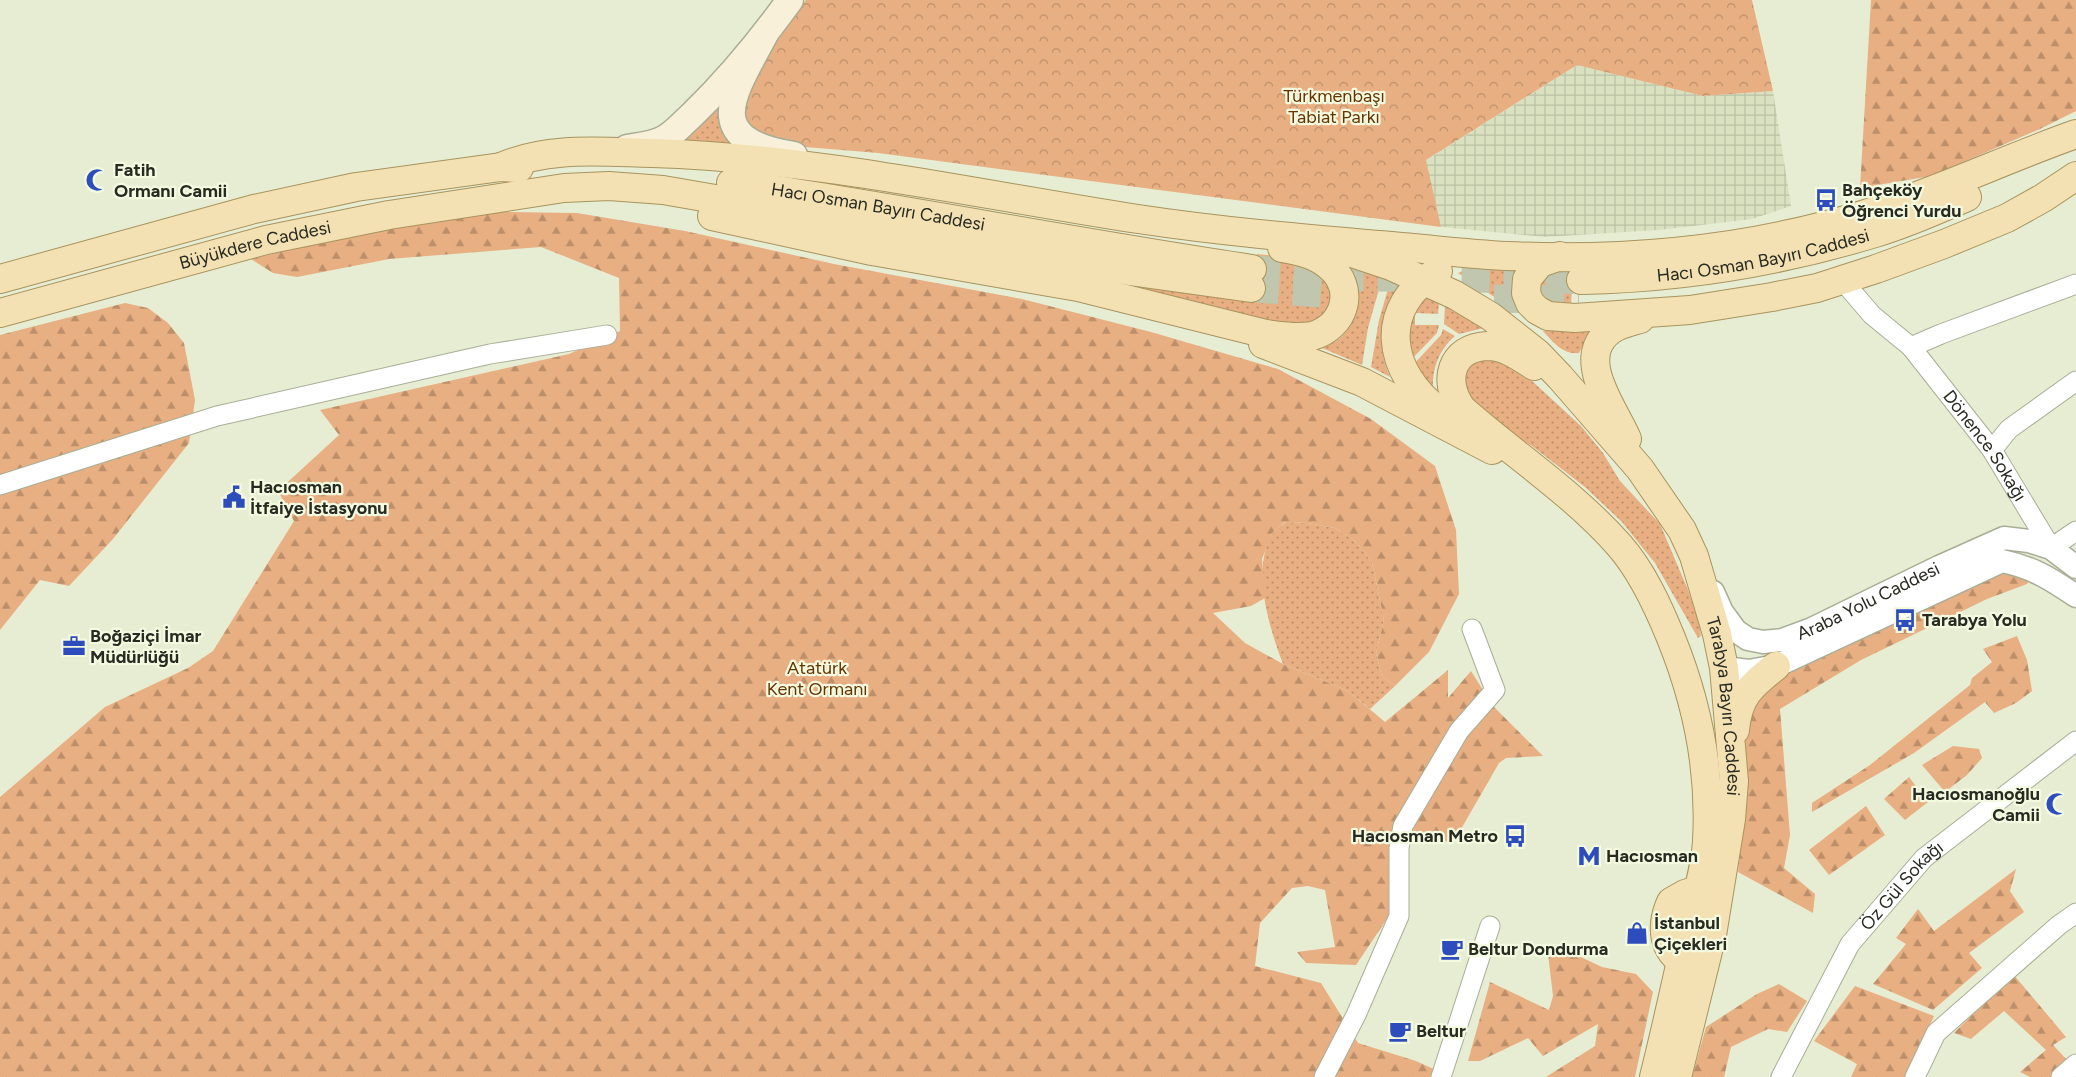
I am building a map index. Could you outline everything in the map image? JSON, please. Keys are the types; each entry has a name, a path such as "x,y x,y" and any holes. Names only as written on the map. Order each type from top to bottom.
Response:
{"main road":[{"path":"609,152 643,146 664,138 705,102 765,34 790,0"},
{"path":"765,34 736,88 732,102 731,114 734,125 740,134 748,141 760,147 811,157 872,174"},
{"path":"1480,443 1418,394 1400,364 1396,346 1398,320 1406,301 1418,285 1441,270 1482,258 1507,256 1659,254 1741,243 1814,228 1865,214 1951,184 2076,134"},
{"name":"Hacı Osman Bayırı Caddesi","path":"2076,144 2001,182 1876,233 1802,253 1755,262 1645,277 1580,290 1664,295 1718,289 1804,274 1852,262 1980,214 2076,166"},
{"path":"501,167 516,160 577,152 739,157 872,174 1132,218 1239,233 1507,256"},
{"name":"Hacı Osman Bayırı Caddesi","path":"501,167 580,167 657,171 837,199 1116,248 1252,279 1129,271 663,190 609,186 564,188 514,196"},
{"name":"Büyükdere Caddesi","path":"0,279 254,209 356,187 501,167"},
{"path":"1560,256 1540,263 1527,279 1526,294 1530,303 1540,313 1548,316 1575,318 1690,310 1772,297 1842,280 1944,244 2007,218 2043,198 2076,176"},
{"path":"514,196 605,199 696,213 872,251 1078,287 1266,334 1296,337 1310,336 1325,331 1334,324 1341,313 1344,301 1340,278 1330,266 1304,252 1273,246 1239,233"},
{"name":"Büyükdere Caddesi","path":"0,313 266,240 389,215 514,196"},
{"name":"Tarabya Bayırı Caddesi","path":"1297,238 1374,260 1424,280 1455,295 1490,316 1537,353 1640,469 1682,530 1694,556 1717,634 1724,668 1734,780 1731,819 1712,935 1693,963 1654,1077"},
{"path":"1640,469 1602,388 1594,360 1600,344 1612,330 1653,314"},
{"path":"1200,318 1238,336 1286,351 1351,377 1544,476"},
{"path":"1544,476 1462,409 1452,391 1450,376 1454,364 1464,354 1476,348 1489,346 1509,351 1536,367 1560,377"},
{"name":"Tarabya Bayırı Caddesi","path":"1544,476 1597,522 1634,565 1670,637 1685,673 1698,720 1705,774 1707,842 1698,890 1693,963 1677,1077"},
{"path":"1634,565 1664,595 1692,646 1724,668"},
{"path":"1733,754 1736,719 1742,698 1750,688 1776,666"}],"street":[{"name":"Dönence Sokağı","path":"1842,280 1872,316 1911,347 1992,450 2051,548"},
{"path":"1911,347 1940,334 2076,284"},
{"path":"0,485 217,416 490,354 607,335"},
{"path":"1992,450 2009,429 2076,381"},
{"path":"2051,548 2076,531"},
{"name":"Araba Yolu Caddesi","path":"1694,556 1722,612 1736,632 1748,639 1763,642 1782,640 1812,629 1939,567 2004,538 2029,541 2051,548 2076,567"},
{"name":"Araba Yolu Caddesi","path":"1724,668 1749,671 1776,666 2002,561 2022,565 2043,574 2076,596"},
{"path":"1324,1077 1356,1015 1399,916 1399,848 1403,826 1459,731 1495,690 1472,629"},
{"name":"Öz Gül Sokağı","path":"1781,1077 1850,944 1924,858 2076,741"},
{"path":"1915,1077 1936,1033 2059,925 2076,913"},
{"path":"1441,1077 1490,926"},
{"path":"2060,1077 2076,1064"}],"shaded area":[{"path":"1577,65 1703,96 1773,91 1791,206 1752,219 1659,230 1545,237 1441,227 1425,161"}],"green space":[{"name":"Türkmenbaşı Tabiat Parkı","path":"806,0 1752,0 1773,91 1703,96 1577,65 1426,160 1441,227 878,153 805,147 765,136 752,128 745,116 744,102 773,46"},
{"path":"1871,0 2076,0 2076,111 2040,129 1931,176 1860,188"},
{"path":"718,105 720,121 731,147 679,142"},
{"name":"Atatürk Kent Ormanı","path":"502,212 577,213 685,231 834,264 1022,299 1151,332 1278,369 1371,419 1435,466 1456,530 1459,594 1429,652 1395,686 1382,676 1376,653 1384,620 1372,562 1355,541 1335,528 1308,523 1285,522 1272,533 1262,559 1265,598 1251,606 1213,613 1245,643 1283,664 1348,691 1385,722 1448,670 1448,698 1471,671 1493,706 1543,756 1506,758 1499,763 1453,843 1401,829 1395,907 1356,965 1306,963 1297,952 1335,947 1325,890 1308,886 1292,888 1260,923 1255,966 1321,983 1358,1043 1416,1061 1451,1077 0,1077 0,797 105,707 188,668 213,651 294,521 278,491 339,435 320,410 569,354 620,331 619,278 541,247 389,259 297,277 273,273 251,259 389,226"},
{"path":"1257,254 1288,257 1325,278 1330,288 1332,303 1327,314 1303,326 1283,326 1098,279 1253,298"},
{"path":"1349,264 1383,275 1368,328 1362,365 1322,348 1337,340 1352,323 1357,303 1357,293 1356,282"},
{"path":"1573,265 1571,307 1541,301 1535,282 1541,273"},
{"path":"1472,267 1511,268 1508,295 1511,308 1458,273"},
{"path":"1391,279 1400,282 1389,305 1383,328 1383,352 1390,377 1371,367 1379,320"},
{"path":"1426,294 1439,303 1438,314 1415,313 1415,325 1439,325 1437,333 1409,362 1403,343 1416,300"},
{"path":"125,303 148,308 168,323 184,343 195,400 189,443 113,539 69,586 40,580 0,630 0,335"},
{"path":"1445,305 1484,328 1459,334 1444,324"},
{"path":"1593,327 1579,353 1563,350 1543,331 1571,330"},
{"path":"1443,329 1455,336 1444,348 1437,362 1433,377 1433,393 1411,367 1441,335"},
{"path":"1486,355 1518,368 1581,426 1603,453 1620,481 1660,524 1688,590 1699,622 1701,636 1698,638 1655,563 1622,522 1585,487 1532,446 1481,415 1462,396 1462,368"},
{"path":"1286,522 1308,523 1335,528 1355,541 1372,562 1384,620 1376,653 1382,676 1395,686 1370,709 1348,691 1283,664 1268,617 1263,582 1263,566 1265,550 1271,535"},
{"path":"1999,566 2032,574 2027,584 1987,599 1861,660 1780,709 1790,835 1784,868 1815,894 1813,913 1738,872 1745,808 1736,697"},
{"path":"2017,636 2027,660 2032,691 2016,703 1994,713 1985,702 1914,753 1812,812 1812,803 1870,765 1970,685 1972,678 1992,662 1983,649"},
{"path":"1953,746 1979,749 1982,758 1967,775 1945,792 1922,765"},
{"path":"1909,777 1928,802 1905,820 1884,799"},
{"path":"1866,806 1885,835 1829,875 1809,850"},
{"path":"2016,869 2010,891 2024,912 1969,953 1982,968 1933,1010 1873,984 1906,944 1896,938 1918,909 1934,931"},
{"path":"1555,945 1602,967 1636,974 1653,992 1635,1077 1546,1077 1595,1046 1598,1024 1543,1056 1528,1038 1480,1061 1468,1061 1490,982 1549,1010 1553,996 1548,954"},
{"path":"2013,974 2066,1037 2053,1045 2068,1061 2051,1077 2030,1077 2020,1072 2046,1050 2004,1011 1971,1039 1954,1033"},
{"path":"1779,984 1807,1001 1787,1032 1768,1029 1731,1047 1724,1077 1692,1077 1706,1027 1757,994"},
{"path":"1855,986 1934,1016 1907,1077 1851,1077 1857,1064 1814,1041"}],"tunnel":[{"path":"1252,269 1345,277 1581,280"},
{"path":"1251,288 1327,294"},
{"path":"1452,298 1579,300"}],"place":[{"name":"Fatih Ormanı Camii","path":"97,180"},
{"name":"Bahçeköy Öğrenci Yurdu","path":"1826,200"},
{"name":"Hacıosman İtfaiye İstasyonu","path":"234,497"},
{"name":"Tarabya Yolu","path":"1905,620"},
{"name":"Boğaziçi İmar Müdürlüğü","path":"74,646"},
{"name":"Hacıosmanoğlu Camii","path":"2057,804"},
{"name":"Hacıosman Metro","path":"1515,836"},
{"name":"Hacıosman","path":"1589,856"},
{"name":"İstanbul Çiçekleri","path":"1637,933"},
{"name":"Beltur Dondurma","path":"1452,949"},
{"name":"Beltur","path":"1400,1031"}]}
